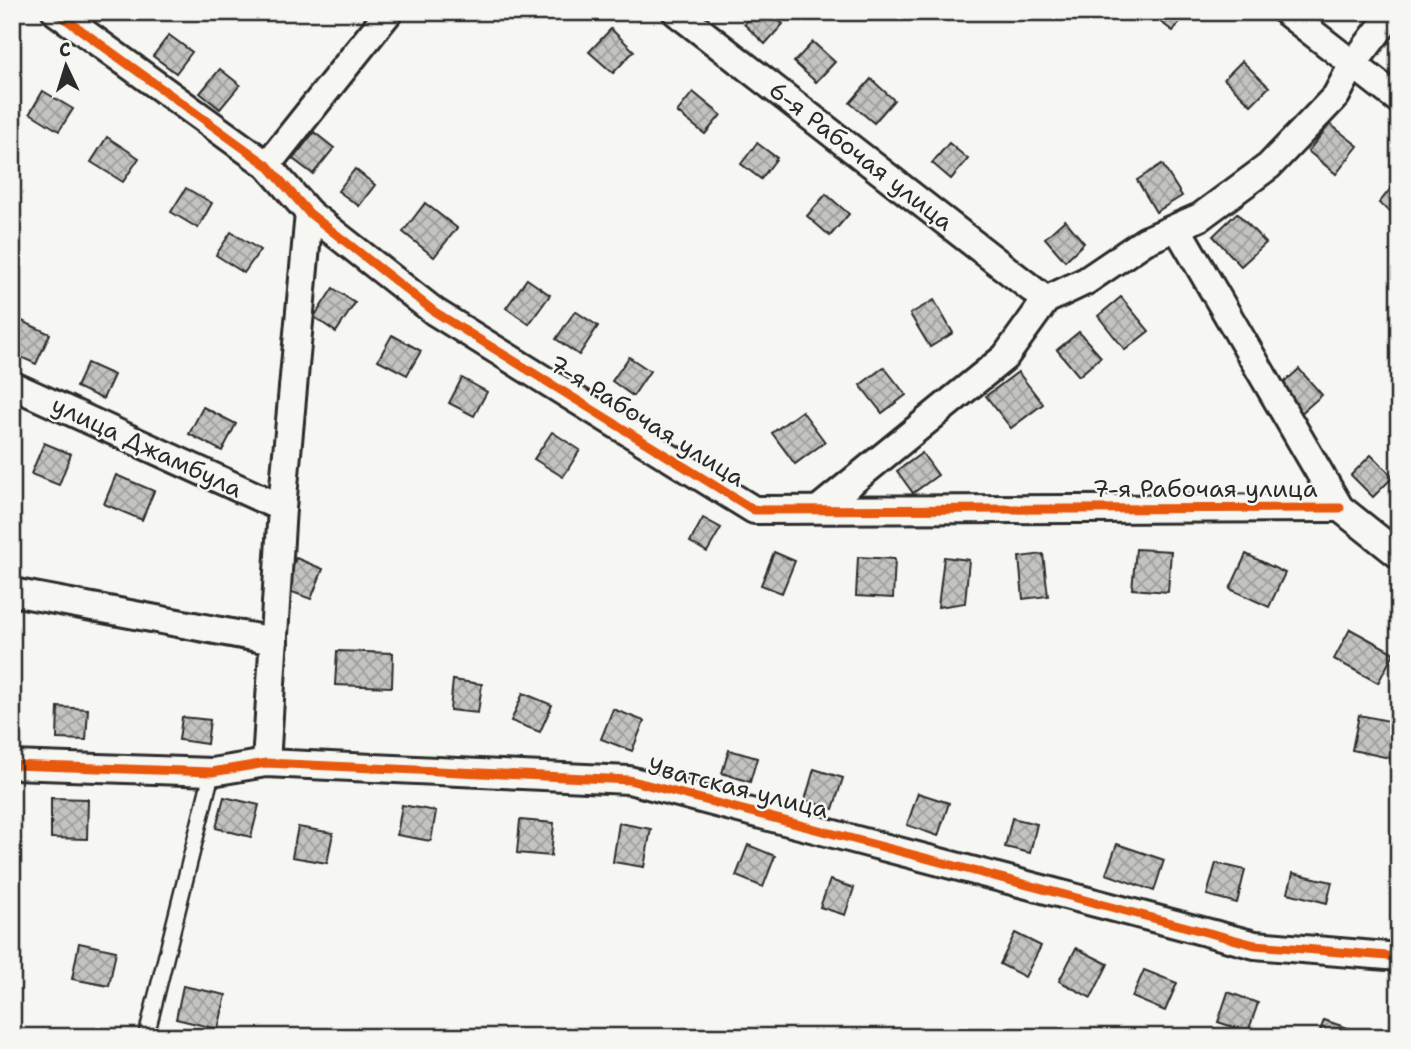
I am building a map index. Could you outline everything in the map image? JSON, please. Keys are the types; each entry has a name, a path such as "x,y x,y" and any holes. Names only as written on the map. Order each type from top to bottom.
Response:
{"street":[{"name":"7-я Рабочая улица","path":"56,12 267,165 309,213 435,312 754,510 1339,508"},
{"path":"267,165 389,12"},
{"name":"6-я Рабочая улица","path":"676,12 1046,300"},
{"path":"1286,12 1399,100"},
{"path":"820,508 1005,357 1046,300 1086,281 1145,241 1200,217 1269,166 1336,96 1353,64 1393,12"},
{"path":"266,763 282,508 309,213"},
{"path":"1177,228 1339,508 1399,555"},
{"name":"улица Джамбула","path":"12,385 282,508"},
{"path":"12,592 274,641"},
{"name":"Уватская улица","path":"12,765 212,772 266,763 629,780 1255,945 1399,957"}],"lane":[{"path":"146,1037 212,772"}],"building":[{"path":"755,12 770,12 783,24 765,44 744,24"},
{"path":"1147,12 1187,12 1173,31"},
{"path":"611,29 634,51 613,73 589,52"},
{"path":"169,35 192,52 176,73 153,56"},
{"path":"813,42 835,62 816,82 794,62"},
{"path":"1242,61 1269,87 1251,105 1224,79"},
{"path":"220,69 240,85 220,109 200,93"},
{"path":"871,79 894,100 874,123 850,103"},
{"path":"43,91 73,109 59,131 30,113"},
{"path":"693,92 721,115 705,134 677,112"},
{"path":"1330,124 1358,146 1336,174 1308,151"},
{"path":"314,132 334,148 313,174 293,159"},
{"path":"107,137 139,158 123,182 91,162"},
{"path":"757,143 777,158 761,179 741,164"},
{"path":"949,143 968,159 951,179 932,163"},
{"path":"1162,164 1182,196 1156,212 1137,180"},
{"path":"355,169 375,185 359,206 338,191"},
{"path":"1399,178 1399,218 1379,203"},
{"path":"186,188 212,203 198,228 171,212"},
{"path":"826,194 849,214 830,236 807,216"},
{"path":"425,203 457,228 434,257 403,232"},
{"path":"1237,213 1266,243 1241,266 1213,236"},
{"path":"1065,220 1084,243 1065,261 1045,238"},
{"path":"231,232 260,250 244,273 216,255"},
{"path":"527,279 550,295 529,324 506,308"},
{"path":"333,288 355,303 336,332 314,317"},
{"path":"1121,297 1149,331 1125,350 1098,316"},
{"path":"934,300 953,333 930,347 910,314"},
{"path":"575,311 598,326 579,355 556,339"},
{"path":"22,321 50,334 36,364 12,353 12,342"},
{"path":"1079,332 1101,357 1079,376 1057,350"},
{"path":"392,335 421,351 407,375 378,360"},
{"path":"629,357 650,371 633,396 612,381"},
{"path":"87,363 114,375 103,399 76,387"},
{"path":"884,367 906,395 882,413 860,385"},
{"path":"1299,369 1322,395 1299,415 1276,390"},
{"path":"1018,372 1043,404 1011,428 986,396"},
{"path":"462,378 487,392 474,416 449,403"},
{"path":"203,407 236,424 222,451 189,434"},
{"path":"802,411 825,442 795,464 772,433"},
{"path":"552,432 580,450 563,477 534,459"},
{"path":"44,443 71,454 59,485 31,474"},
{"path":"922,453 938,475 913,493 897,471"},
{"path":"1371,455 1393,477 1373,497 1351,475"},
{"path":"116,475 154,491 142,520 104,504"},
{"path":"703,518 721,528 707,552 690,542"},
{"path":"1136,549 1171,551 1168,592 1132,589"},
{"path":"774,552 795,561 782,593 761,585"},
{"path":"1043,554 1048,596 1023,599 1019,557"},
{"path":"1246,554 1285,573 1269,607 1230,589"},
{"path":"858,557 895,559 893,598 856,596"},
{"path":"944,557 969,560 965,603 938,607"},
{"path":"296,558 323,569 311,599 284,589"},
{"path":"1350,629 1394,653 1378,683 1334,659"},
{"path":"337,651 393,653 392,687 335,685"},
{"path":"453,680 482,684 478,713 450,710"},
{"path":"523,693 552,705 540,732 511,721"},
{"path":"58,707 88,709 86,740 57,739"},
{"path":"613,709 644,721 632,751 601,739"},
{"path":"1359,715 1399,723 1399,760 1352,750"},
{"path":"182,717 210,720 207,744 179,740"},
{"path":"729,750 757,758 750,782 722,773"},
{"path":"814,769 843,778 833,809 805,800"},
{"path":"918,793 949,803 938,836 907,825"},
{"path":"224,797 259,805 251,837 216,828"},
{"path":"51,798 88,799 87,839 51,838"},
{"path":"402,805 436,811 431,841 397,835"},
{"path":"1012,818 1037,824 1030,853 1005,847"},
{"path":"520,820 554,823 551,856 517,853"},
{"path":"619,823 651,829 644,867 613,862"},
{"path":"298,827 333,833 327,863 292,857"},
{"path":"1117,844 1164,860 1154,891 1106,874"},
{"path":"748,845 775,856 763,887 736,876"},
{"path":"1216,863 1245,870 1237,903 1207,895"},
{"path":"1293,873 1332,882 1327,903 1288,893"},
{"path":"830,880 854,888 845,915 820,907"},
{"path":"1015,933 1041,946 1025,977 1000,964"},
{"path":"79,943 116,951 109,986 72,979"},
{"path":"1076,948 1108,964 1091,998 1059,981"},
{"path":"1144,970 1177,983 1165,1011 1132,997"},
{"path":"183,986 226,995 218,1029 176,1019"},
{"path":"1228,992 1258,1003 1248,1032 1218,1022"},
{"path":"1324,1020 1365,1034 1364,1037 1318,1037"}],"cycle path":[{"path":"56,12 267,165 309,213 435,312 754,510 1340,508"},
{"path":"12,765 212,772 266,763 629,780 1255,945 1399,957"}]}
